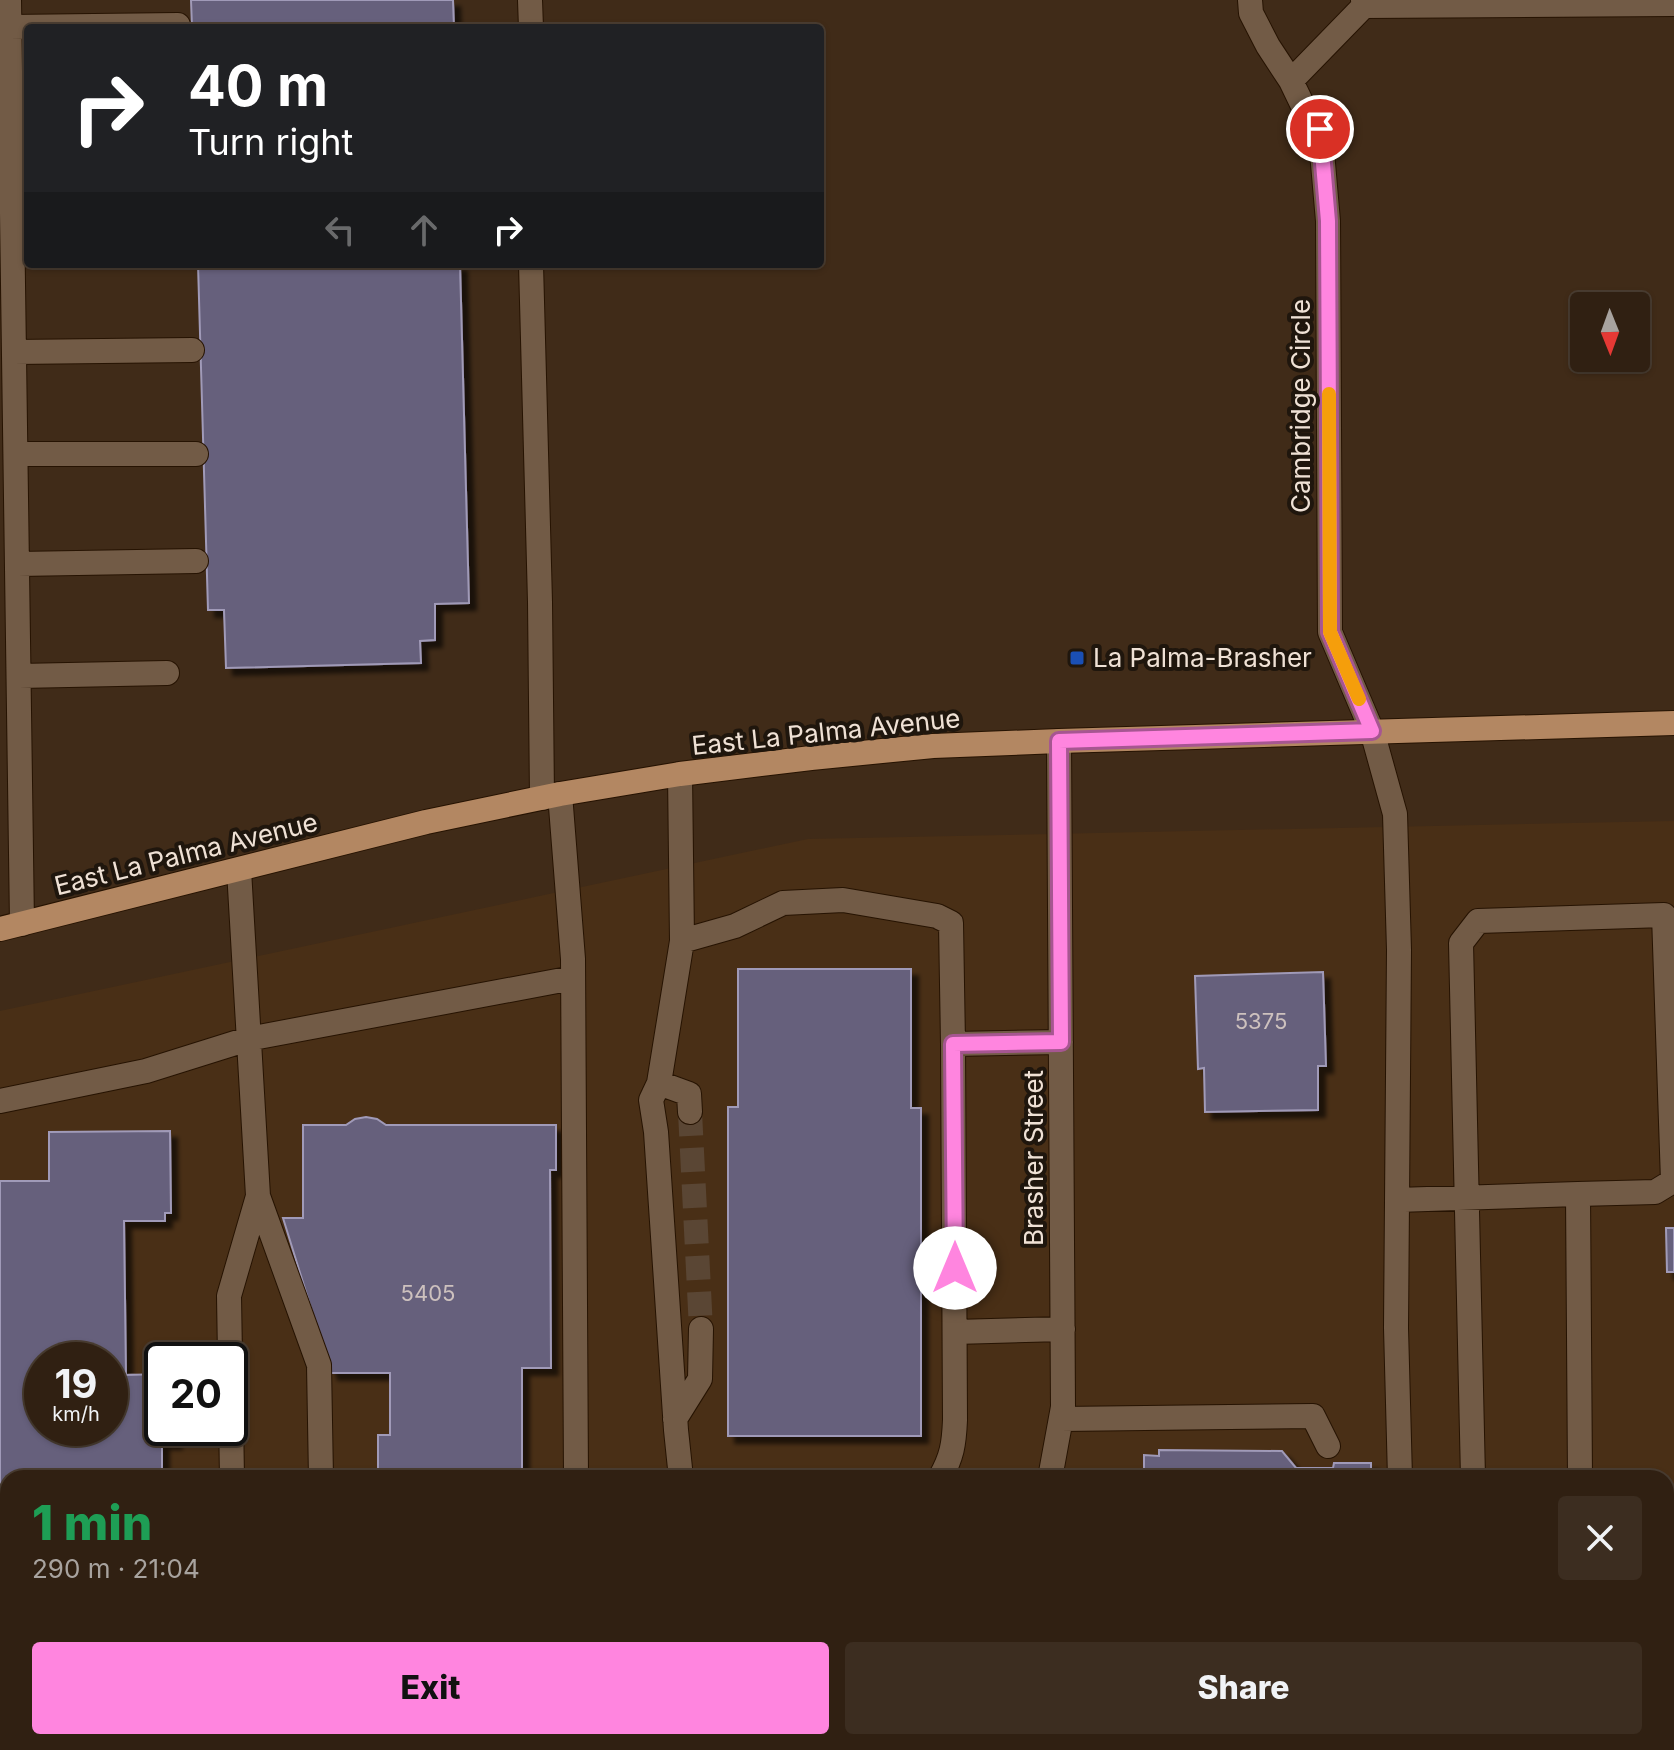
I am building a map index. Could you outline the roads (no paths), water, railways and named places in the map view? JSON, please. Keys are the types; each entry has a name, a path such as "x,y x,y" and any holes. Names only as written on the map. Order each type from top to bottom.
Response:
{"main road":[{"name":"East La Palma Avenue","path":"11,926 426,822 680,774 811,758 933,746 1674,723"}],"street":[{"path":"9,0 20,135 14,250 19,676 10,782 11,926"},
{"path":"530,0 531,24"},
{"name":"Cambridge Circle","path":"1250,0 1251,13 1268,46 1304,108 1320,129 1328,221 1330,632 1372,731 1395,814 1399,950 1396,1328 1400,1470"},
{"path":"1291,81 1363,3 1674,11"},
{"path":"10,27 24,27"},
{"path":"531,268 540,602 551,796 573,978 576,1470"},
{"path":"14,352 192,350"},
{"path":"16,454 196,454"},
{"path":"18,564 196,561"},
{"path":"19,676 167,673"},
{"name":"Brasher Street","path":"1051,1470 1063,1407 1059,741"},
{"path":"680,774 682,941 659,1083 651,1100 656,1132 680,1470"},
{"path":"239,870 258,1196 319,1365 321,1470"},
{"path":"682,941 735,926 783,903 843,900 937,916 951,923 954,1437 950,1461 945,1470"},
{"path":"1397,1200 1467,1197 1655,1192 1673,1181 1671,915 1478,921 1461,943 1467,1197 1473,1470"},
{"path":"0,1101 146,1071 248,1039 573,978"},
{"path":"953,1044 1061,1042"},
{"path":"659,1083 689,1094 690,1112"},
{"path":"1578,1194 1580,1470"},
{"path":"232,1470 229,1296 258,1196"},
{"path":"675,1419 700,1379 701,1329"},
{"path":"955,1332 1063,1329"},
{"path":"1061,1419 1313,1416 1328,1446"}],"tunnel":[{"path":"690,1112 701,1329"}],"place":[{"name":"La Palma-Brasher","path":"1077,658"}]}
